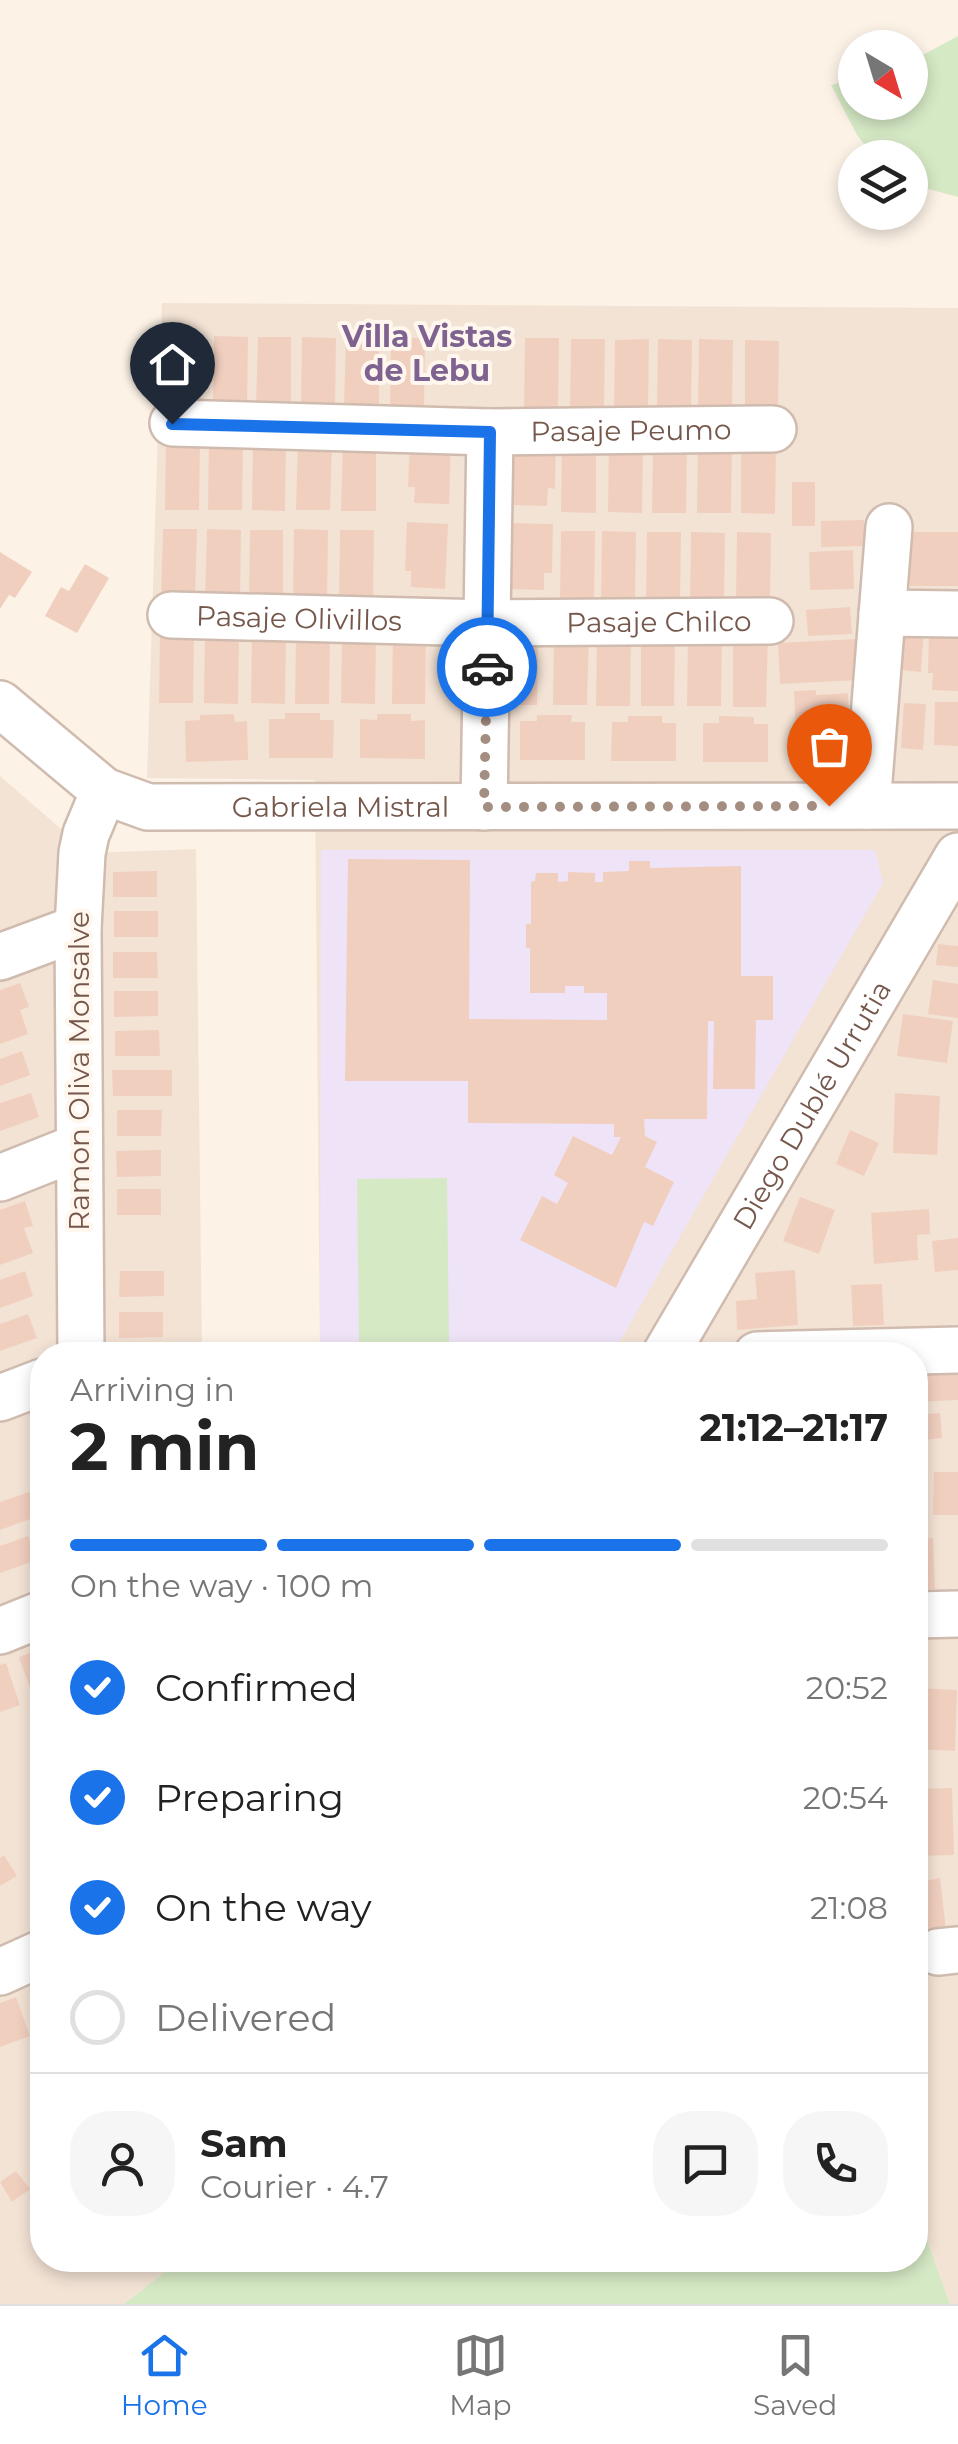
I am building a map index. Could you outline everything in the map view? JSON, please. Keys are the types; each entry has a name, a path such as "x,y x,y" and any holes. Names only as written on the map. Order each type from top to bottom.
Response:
{"street":[{"name":"Pasaje Peumo","path":"172,424 490,432 772,429"},
{"path":"484,807 490,432"},
{"path":"867,806 889,527"},
{"path":"882,613 958,614"},
{"name":"Pasaje Olivillos","path":"171,615 487,622"},
{"name":"Pasaje Chilco","path":"487,622 770,621"},
{"name":"Gabriela Mistral","path":"0,704 104,791 148,807 958,806"},
{"name":"Ramon Oliva Monsalve","path":"80,1342 78,928 82,853 104,791"},
{"name":"Diego Dublé Urrutia","path":"672,1342 958,856"},
{"path":"0,958 78,928"},
{"path":"0,1178 78,1147"},
{"path":"928,1351 958,1350"},
{"path":"0,1398 30,1387"},
{"path":"928,1615 958,1614"},
{"path":"0,1631 30,1619"},
{"path":"0,1972 30,1958"}],"shaded area":[{"path":"162,303 958,308 958,2304 950,2304 928,2243 928,1342 320,1342 315,780 147,778"},
{"path":"0,776 89,853 196,849 202,1342 30,1342 30,2272 165,2272 124,2304 0,2304"},
{"path":"321,850 875,850 883,883 620,1342 320,1342"}],"green space":[{"path":"958,36 958,197 928,189 928,140 861,140 849,120 928,120 928,52"},
{"path":"447,1178 449,1342 359,1342 357,1179"},
{"path":"928,2243 950,2304 124,2304 165,2272 928,2272"}],"building":[{"path":"168,336 202,336 201,407 167,407"},
{"path":"214,336 248,337 247,406 213,405"},
{"path":"258,337 291,337 291,408 256,408"},
{"path":"302,337 336,338 335,408 301,408"},
{"path":"346,337 379,337 379,408 344,408"},
{"path":"391,338 425,338 424,409 390,408"},
{"path":"525,338 559,338 558,409 524,409"},
{"path":"571,339 605,339 604,411 570,410"},
{"path":"649,339 648,411 614,410 615,340"},
{"path":"658,339 692,340 691,411 657,410"},
{"path":"699,339 733,340 732,410 698,411"},
{"path":"745,340 779,341 778,411 745,411"},
{"path":"410,438 451,440 449,504 414,503 415,487 408,487"},
{"path":"166,439 200,440 199,510 165,510"},
{"path":"209,439 243,439 242,510 208,510"},
{"path":"253,439 286,439 285,511 252,510"},
{"path":"298,439 332,440 330,510 296,510"},
{"path":"513,439 556,439 555,489 548,488 547,506 511,505"},
{"path":"343,440 376,440 376,511 341,511"},
{"path":"562,441 596,441 596,513 561,512"},
{"path":"609,441 643,441 642,513 608,512"},
{"path":"653,442 687,442 686,513 652,513"},
{"path":"698,442 732,442 731,513 697,513"},
{"path":"741,442 776,442 775,514 741,513"},
{"path":"792,482 815,482 815,526 792,526"},
{"path":"864,520 865,546 821,547 821,521"},
{"path":"407,522 448,524 445,589 411,587 411,571 405,571"},
{"path":"509,523 553,524 552,573 544,573 544,590 508,589"},
{"path":"163,529 197,529 195,600 161,600"},
{"path":"207,529 241,530 240,600 205,600"},
{"path":"294,529 328,530 327,601 293,601"},
{"path":"250,530 283,530 283,601 249,600"},
{"path":"340,530 374,530 373,601 339,601"},
{"path":"561,531 595,531 594,602 560,602"},
{"path":"602,531 636,532 635,603 601,603"},
{"path":"647,532 681,532 680,604 646,603"},
{"path":"691,532 725,533 724,604 690,603"},
{"path":"737,532 771,533 770,604 736,603"},
{"path":"909,532 958,532 958,586 910,586"},
{"path":"853,550 854,589 810,590 809,552"},
{"path":"0,552 32,572 15,598 9,595 0,609"},
{"path":"85,564 109,578 77,633 45,616 61,587 69,591"},
{"path":"850,607 852,634 808,636 806,610"},
{"path":"904,628 924,629 921,672 901,670"},
{"path":"160,632 194,632 193,703 159,703"},
{"path":"205,632 239,632 238,704 204,703"},
{"path":"252,632 286,633 285,704 251,703"},
{"path":"929,632 958,633 958,691 932,690 933,673 928,673"},
{"path":"296,633 330,633 329,704 295,704"},
{"path":"342,633 376,633 375,704 341,703"},
{"path":"393,633 426,634 425,704 392,704"},
{"path":"504,634 538,634 537,705 503,705"},
{"path":"554,634 589,634 587,705 553,705"},
{"path":"597,634 631,635 630,706 596,706"},
{"path":"641,635 675,635 674,706 641,706"},
{"path":"688,635 722,635 721,706 687,706"},
{"path":"733,636 768,636 766,707 733,707"},
{"path":"857,639 859,680 780,684 778,643"},
{"path":"816,690 816,695 848,693 851,749 797,751 794,691"},
{"path":"935,702 958,702 958,746 934,745"},
{"path":"904,703 926,704 923,750 901,748"},
{"path":"285,713 320,713 320,720 334,720 333,758 269,758 269,719 285,719"},
{"path":"234,714 235,722 247,721 248,760 186,762 185,721 200,720 200,715"},
{"path":"377,714 411,714 411,721 425,720 425,759 360,758 360,719 377,720"},
{"path":"537,715 572,715 571,722 585,722 585,760 520,760 520,721 537,721"},
{"path":"628,716 662,716 662,723 676,723 676,761 611,761 612,722 628,722"},
{"path":"719,716 754,717 754,724 768,724 768,762 703,762 703,723 719,723"},
{"path":"348,859 470,860 469,1019 607,1020 607,993 584,993 584,986 565,986 565,993 530,993 526,924 531,924 531,882 535,881 536,873 558,873 558,882 568,881 568,872 595,873 595,882 603,882 603,872 629,871 629,861 650,861 650,868 741,866 741,976 773,976 773,1020 756,1020 755,1089 713,1089 714,1021 708,1021 707,1119 644,1119 645,1136 657,1142 645,1167 674,1182 653,1226 644,1222 616,1288 520,1240 542,1196 557,1204 568,1183 554,1175 573,1136 612,1155 621,1137 614,1137 614,1124 468,1123 468,1081 345,1081"},
{"path":"157,871 157,897 113,897 113,872"},
{"path":"114,911 158,911 158,937 114,937"},
{"path":"938,944 958,946 958,967 936,965"},
{"path":"113,952 157,952 158,978 113,978"},
{"path":"933,980 958,984 958,1018 928,1014"},
{"path":"20,983 29,1007 20,1010 28,1034 0,1044 0,990"},
{"path":"114,991 158,991 158,1016 114,1017"},
{"path":"903,1014 953,1021 947,1063 897,1056"},
{"path":"159,1030 160,1056 115,1056 115,1031"},
{"path":"22,1051 30,1075 0,1086 0,1059"},
{"path":"112,1070 172,1070 172,1096 113,1096"},
{"path":"31,1093 39,1117 0,1131 0,1103"},
{"path":"895,1093 940,1096 937,1155 893,1153"},
{"path":"117,1110 162,1110 161,1136 117,1136"},
{"path":"850,1130 879,1143 864,1176 836,1164"},
{"path":"161,1150 161,1176 117,1177 116,1151"},
{"path":"117,1189 161,1189 161,1215 117,1215"},
{"path":"800,1197 835,1210 819,1254 783,1241"},
{"path":"25,1201 33,1226 24,1228 33,1253 0,1265 0,1210"},
{"path":"929,1209 930,1234 917,1235 918,1260 874,1264 871,1213"},
{"path":"958,1238 958,1270 935,1272 932,1241"},
{"path":"795,1270 798,1325 737,1330 736,1301 757,1299 755,1273"},
{"path":"25,1271 33,1296 0,1308 0,1280"},
{"path":"120,1271 164,1271 164,1296 119,1297"},
{"path":"882,1284 884,1325 853,1326 851,1285"},
{"path":"119,1312 163,1312 163,1337 119,1338"},
{"path":"28,1314 37,1338 0,1351 0,1324"},
{"path":"958,1360 958,1400 928,1401 928,1361"},
{"path":"940,1413 942,1438 928,1440 928,1414"},
{"path":"934,1472 958,1472 958,1515 933,1515"},
{"path":"29,1492 30,1519 0,1530 0,1502"},
{"path":"28,1536 30,1562 0,1573 0,1546"},
{"path":"928,1538 933,1538 935,1589 928,1589"},
{"path":"30,1653 30,1688 19,1657"},
{"path":"6,1663 20,1705 0,1712 0,1665"},
{"path":"928,1689 957,1690 955,1751 928,1750"},
{"path":"952,1788 954,1855 928,1856 928,1789"},
{"path":"4,1855 17,1876 0,1886 0,1858"},
{"path":"940,1878 947,1938 928,1941 928,1880"},
{"path":"16,1997 30,2036 0,2047 0,2003"},
{"path":"16,2171 30,2189 12,2202 0,2182"}],"way so far":[{"path":"487,667 484,807 829,806"}],"district":[{"name":"Villa Vistas de Lebu","path":"427,354"}],"route":[{"path":"172,424 490,432 487,667"}]}
